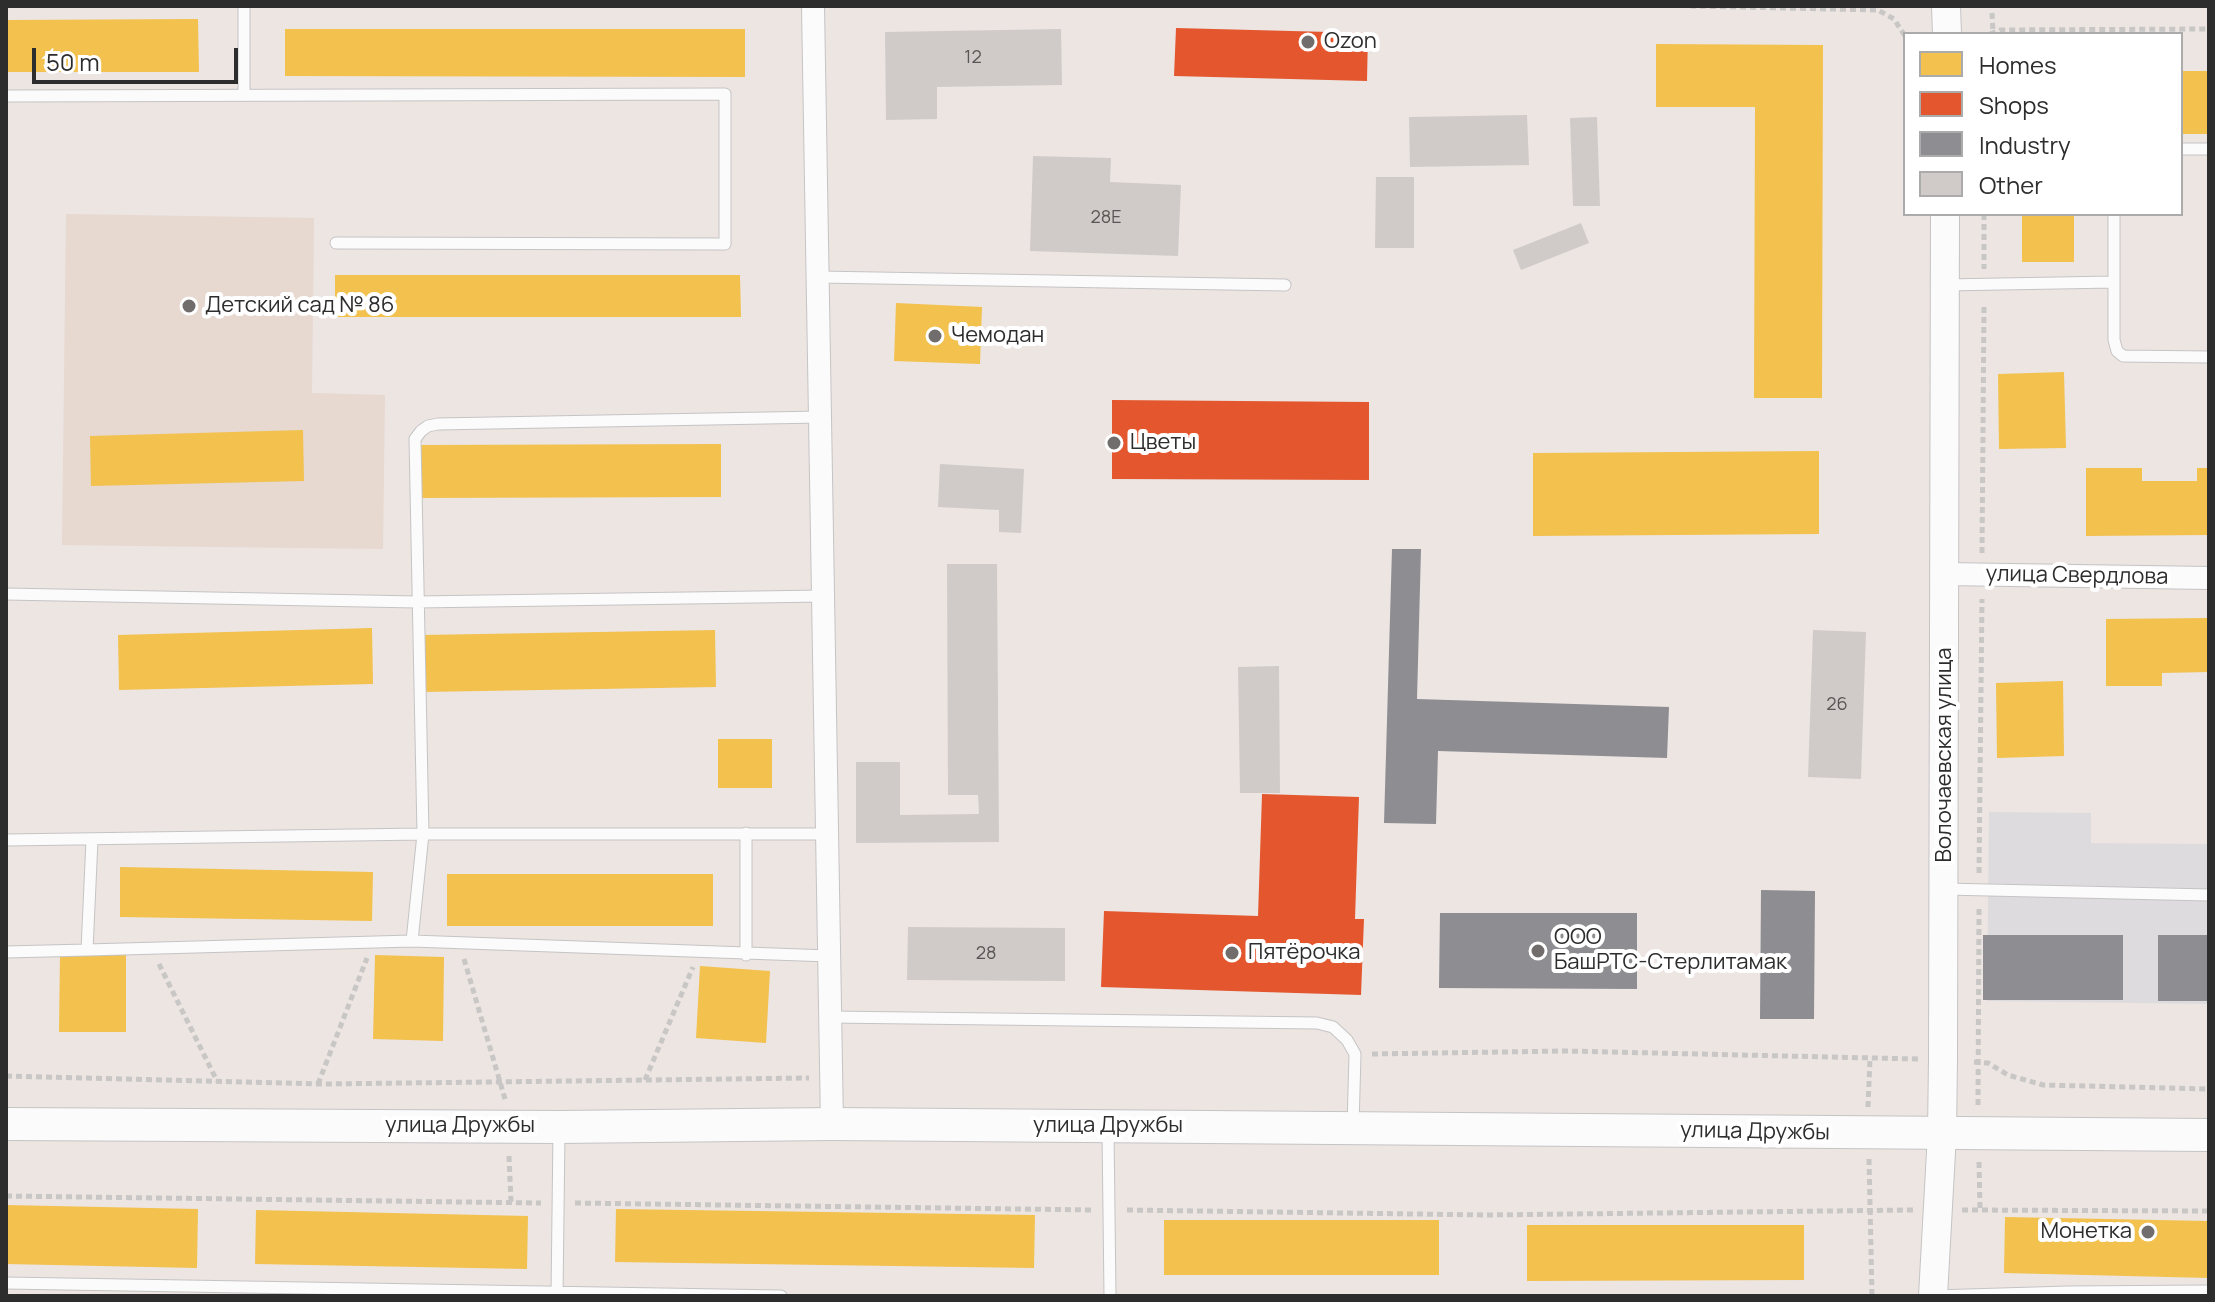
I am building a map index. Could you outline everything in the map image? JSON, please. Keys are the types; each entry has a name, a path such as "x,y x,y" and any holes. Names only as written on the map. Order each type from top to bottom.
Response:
{"main road":[{"name":"улица Дружбы","path":"6,1124 559,1127 832,1124 2209,1135"}],"street":[{"path":"813,6 832,1124"},
{"path":"1946,6 1947,32"},
{"name":"Волочаевская улица","path":"1933,1296 1942,1134 1945,889 1945,216"},
{"name":"улица Свердлова","path":"1945,574 2209,578"}],"lane":[{"path":"244,6 244,95"},
{"path":"6,96 725,94 725,244 336,243"},
{"path":"2183,149 2209,149"},
{"path":"2114,216 2114,340 2117,351 2123,356 2209,357"},
{"path":"818,277 1285,285"},
{"path":"1944,285 2114,282"},
{"path":"412,941 423,834 415,439 428,426 820,417"},
{"path":"6,594 417,602 823,596"},
{"path":"746,833 746,955"},
{"path":"6,840 423,834 827,834"},
{"path":"87,950 92,840"},
{"path":"1945,889 2209,895"},
{"path":"6,952 412,941 829,956"},
{"path":"830,1017 1317,1023 1333,1027 1347,1040 1355,1054 1353,1128"},
{"path":"6,1108 6,1124"},
{"path":"1108,1126 1110,1296"},
{"path":"557,1294 559,1127"},
{"path":"6,1283 781,1296"},
{"path":"1933,1296 2209,1291"}],"path":[{"path":"1690,6 1878,10 1894,19 1903,33"},
{"path":"1991,32 1992,13"},
{"path":"2046,32 2209,29"},
{"path":"1978,1106 1984,216"},
{"path":"318,1084 373,943"},
{"path":"459,943 501,1082"},
{"path":"151,949 217,1081"},
{"path":"645,1080 699,953"},
{"path":"1355,1054 1566,1051 1927,1059"},
{"path":"1868,1112 1870,1058"},
{"path":"1969,1061 1988,1063 2008,1075 2043,1085 2209,1089"},
{"path":"6,1076 318,1084 831,1078"},
{"path":"509,1147 511,1202"},
{"path":"1868,1154 1872,1296"},
{"path":"1979,1162 1980,1209"},
{"path":"6,1196 1486,1215 1916,1210"},
{"path":"1957,1210 2209,1211"}],"shaded area":[{"name":"Детский сад № 86","path":"66,214 314,218 312,393 385,395 383,549 62,545"},
{"path":"1989,812 2091,813 2091,843 2209,844 2209,1004 1987,1001"}],"building: Homes":[{"path":"198,19 199,72 6,72 6,20"},
{"path":"285,29 745,29 745,77 285,76"},
{"path":"1656,44 1823,45 1822,398 1754,398 1755,107 1656,107"},
{"path":"2183,71 2209,71 2209,134 2183,134"},
{"path":"2022,216 2074,216 2074,262 2022,262"},
{"path":"335,275 740,275 741,317 335,317"},
{"path":"896,303 982,307 980,364 894,361"},
{"path":"2064,372 2066,448 1999,449 1998,374"},
{"path":"303,430 304,481 91,486 90,436"},
{"path":"721,444 721,497 419,498 418,445"},
{"path":"1819,451 1819,534 1533,536 1533,453"},
{"path":"2086,468 2142,468 2142,481 2197,481 2197,468 2209,468 2209,535 2086,536"},
{"path":"2209,618 2209,672 2162,673 2162,686 2106,686 2106,619"},
{"path":"372,628 373,684 119,690 118,635"},
{"path":"715,630 716,687 423,692 422,635"},
{"path":"2063,681 2064,756 1997,758 1996,683"},
{"path":"718,739 772,739 772,788 718,788"},
{"path":"120,867 373,872 372,921 120,917"},
{"path":"447,874 713,874 713,926 447,926"},
{"path":"60,954 126,955 126,1032 59,1032"},
{"path":"375,955 444,957 443,1041 373,1039"},
{"path":"700,966 770,971 766,1043 696,1038"},
{"path":"6,1205 198,1209 197,1268 6,1264"},
{"path":"616,1209 1035,1215 1034,1268 615,1262"},
{"path":"256,1210 528,1216 527,1269 255,1264"},
{"path":"2005,1217 2209,1221 2209,1278 2004,1273"},
{"path":"1164,1220 1439,1220 1439,1275 1164,1275"},
{"path":"1527,1225 1804,1225 1804,1280 1527,1281"}],"building: Shops":[{"path":"1176,28 1368,33 1367,81 1174,76"},
{"path":"1112,400 1369,402 1369,480 1112,479"},
{"name":"Пятёрочка","path":"1262,794 1359,797 1355,919 1364,919 1361,995 1101,987 1104,911 1258,916"}],"building: Industry":[{"path":"1392,549 1421,549 1417,699 1669,707 1667,758 1438,751 1436,824 1384,823"},
{"path":"1761,890 1815,891 1814,1019 1760,1019"},
{"name":"ООО БашРТС-Стерлитамак","path":"1440,913 1637,913 1637,989 1439,988"},
{"path":"1983,935 2123,935 2123,1000 1983,1000"},
{"path":"2158,935 2209,935 2209,1001 2158,1001"}],"building: Other":[{"path":"1061,29 1062,85 937,87 937,119 886,120 885,32"},
{"path":"1527,115 1529,165 1410,167 1409,117"},
{"path":"1597,117 1600,206 1573,206 1570,118"},
{"path":"1033,156 1111,158 1110,182 1181,185 1178,256 1030,251"},
{"path":"1376,177 1414,177 1414,248 1375,248"},
{"path":"1581,223 1589,243 1521,270 1513,250"},
{"path":"940,464 1024,469 1021,533 999,532 999,510 938,507"},
{"path":"947,564 997,564 999,842 856,843 856,762 900,762 900,815 979,814 978,795 948,795"},
{"path":"1813,630 1866,632 1861,779 1808,777"},
{"path":"1279,666 1280,793 1240,793 1238,667"},
{"path":"908,927 1065,928 1065,981 907,980"}],"place":[{"name":"Ozon","path":"1308,42"},
{"name":"Детский сад № 86","path":"189,306"},
{"name":"Чемодан","path":"935,336"},
{"name":"Цветы","path":"1114,443"},
{"name":"ООО БашРТС-Стерлитамак","path":"1538,951"},
{"name":"Пятёрочка","path":"1232,953"},
{"name":"Монетка","path":"2148,1232"}]}
